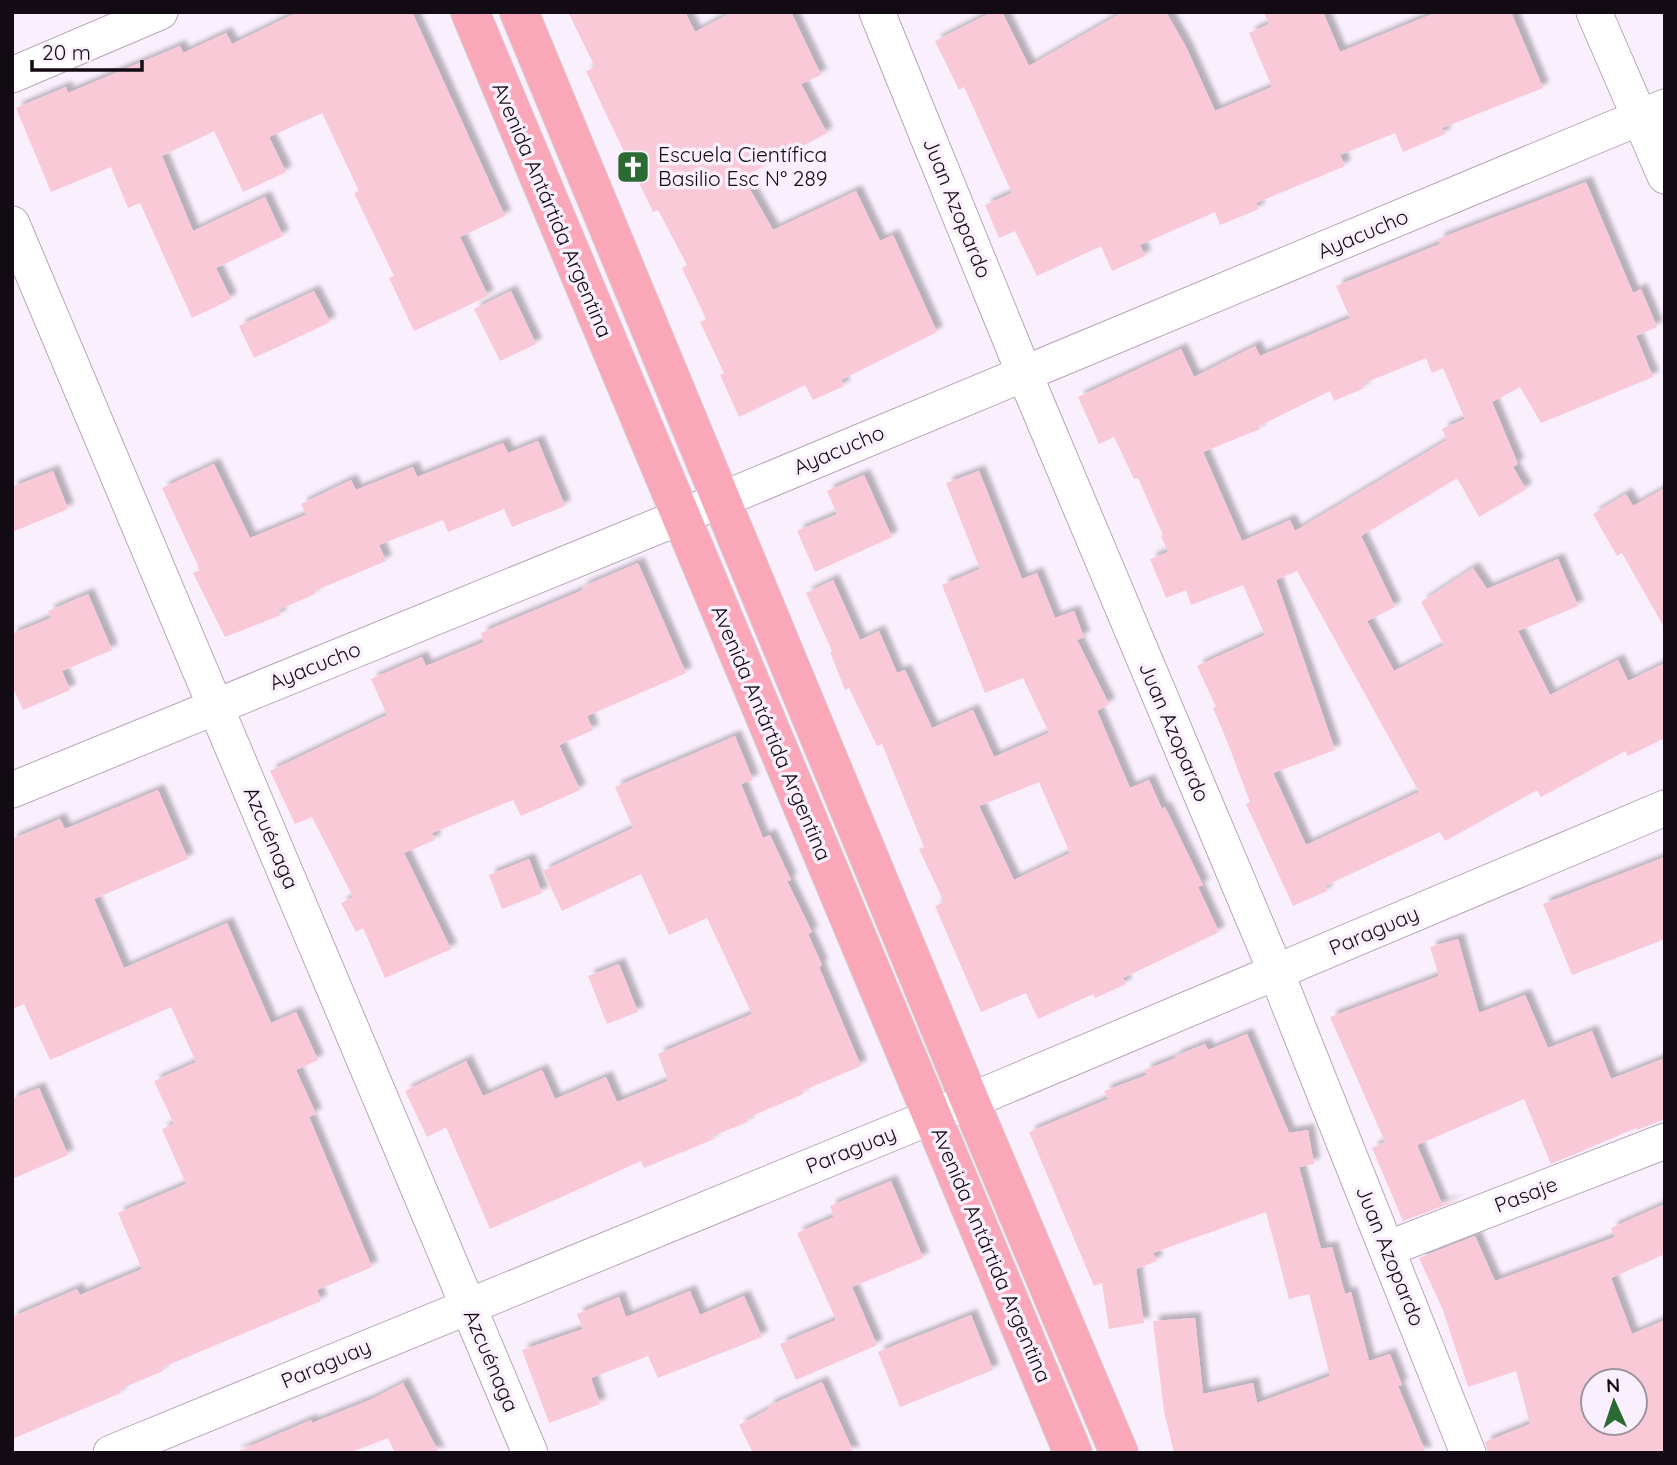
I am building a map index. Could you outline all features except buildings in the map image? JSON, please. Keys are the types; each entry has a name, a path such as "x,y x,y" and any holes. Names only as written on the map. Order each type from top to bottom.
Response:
{"main road":[{"name":"Avenida Antártida Argentina","path":"470,12 1073,1453"},
{"name":"Avenida Antártida Argentina","path":"519,12 1119,1453"}],"street":[{"path":"12,75 160,12"},
{"name":"Juan Azopardo","path":"877,12 1024,373 1276,972 1468,1453"},
{"path":"1594,12 1652,112 1665,176"},
{"name":"Ayacucho","path":"12,790 722,500 1652,112"},
{"name":"Azcuénaga","path":"12,225 530,1453"},
{"name":"Paraguay","path":"111,1453 467,1305 933,1117 1665,808"},
{"name":"Pasaje","path":"1387,1249 1665,1141"}],"place":[{"name":"Escuela Científica Basilio Esc N° 289","path":"633,167"}]}
